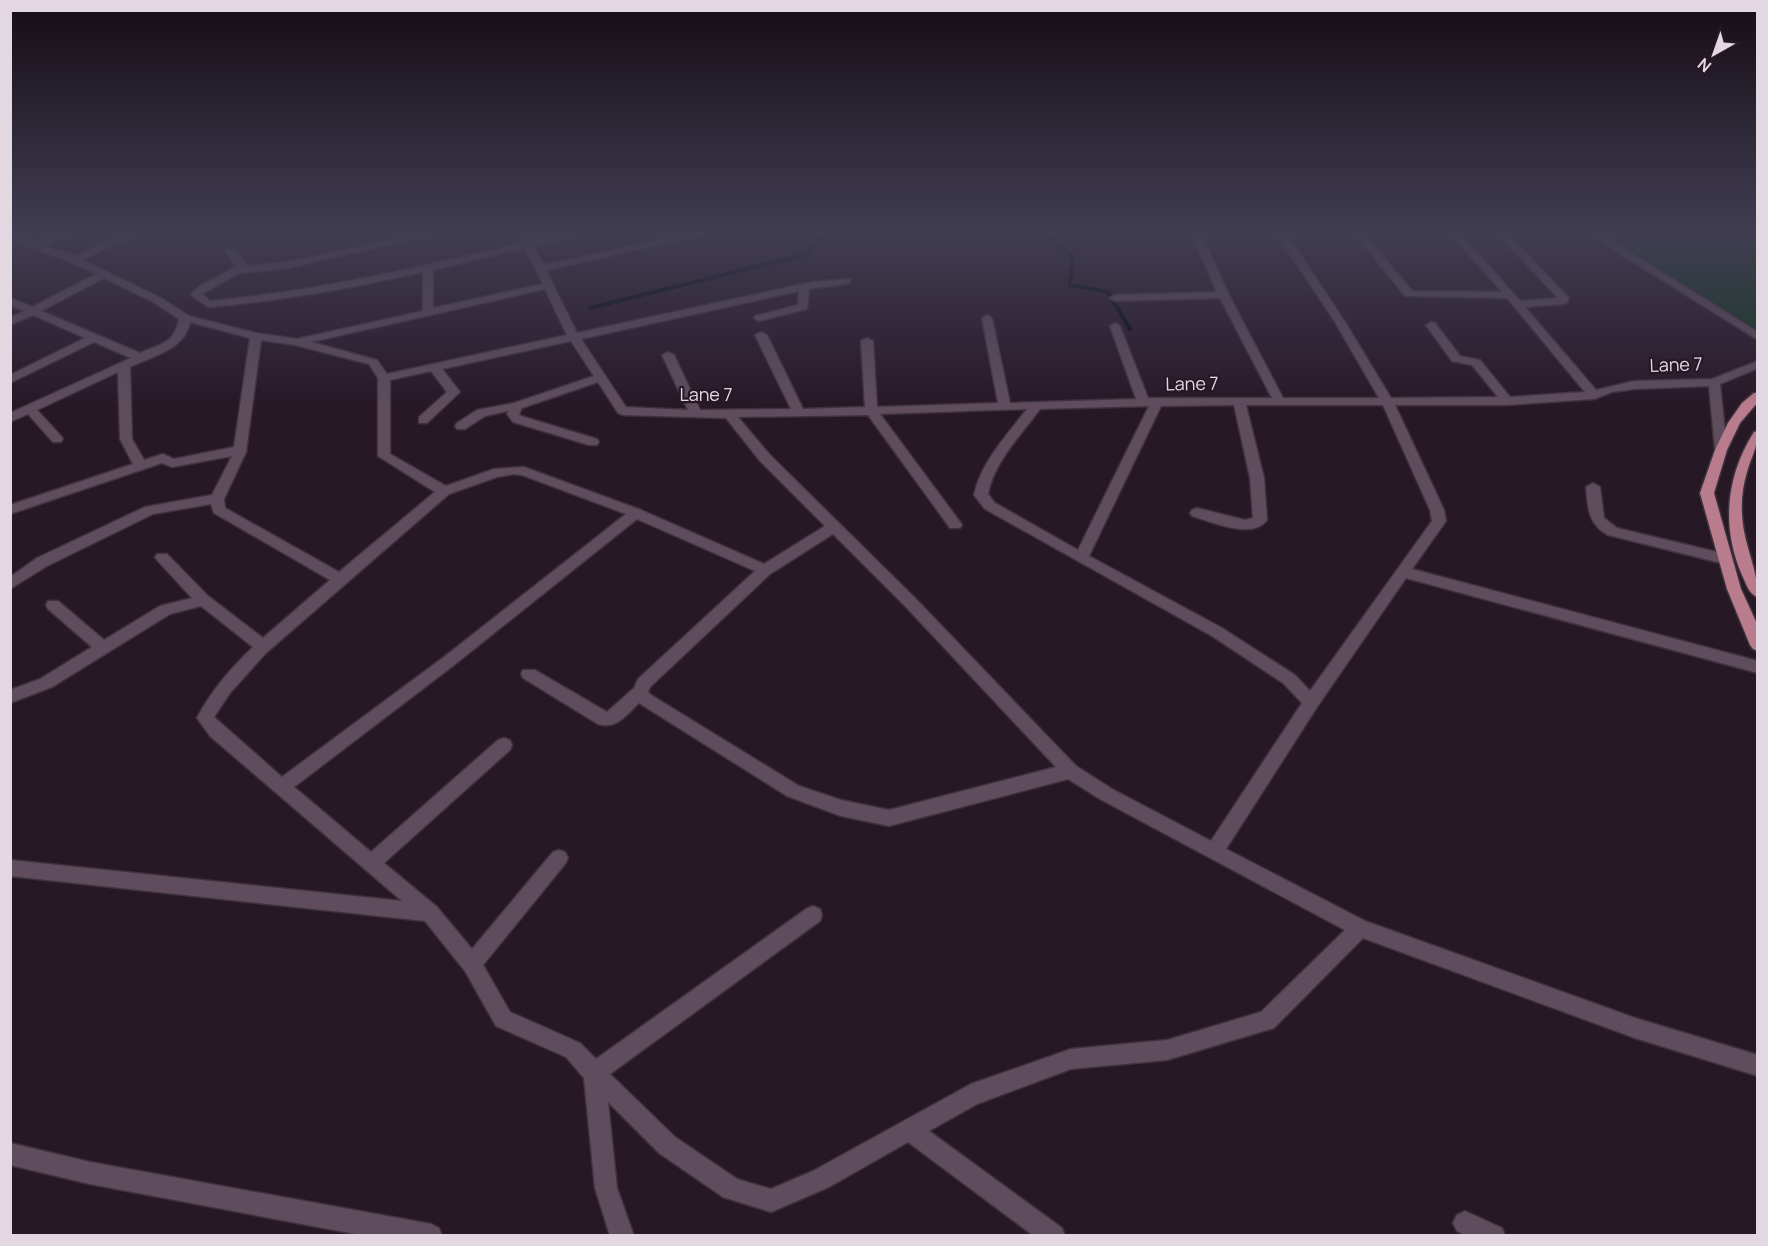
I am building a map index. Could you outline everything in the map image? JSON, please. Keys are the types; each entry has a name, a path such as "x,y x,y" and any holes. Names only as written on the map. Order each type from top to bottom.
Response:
{"main road":[{"path":"1758,396 1746,406 1734,423 1721,450 1707,493 1734,589 1758,645"},
{"path":"1758,435 1745,453 1735,493 1734,518 1748,574 1758,592"},
{"path":"1734,589 1758,592"}],"street":[{"path":"10,322 71,291"},
{"path":"139,291 185,318 373,362 384,378 384,456 444,491"},
{"path":"198,291 196,295 208,304 232,303 317,291"},
{"path":"428,291 428,312"},
{"path":"295,342 522,291"},
{"path":"461,426 481,414 517,406 602,377 574,337 553,291"},
{"path":"384,378 785,291"},
{"path":"759,318 803,308 804,291"},
{"path":"1222,291 1278,401"},
{"path":"1214,852 1311,702 1438,521 1437,510 1387,401 1320,291"},
{"path":"1407,291 1409,294 1510,295"},
{"path":"1507,291 1594,395"},
{"path":"1518,304 1563,301 1564,298 1557,291"},
{"path":"1685,291 1758,337"},
{"path":"1115,298 1224,295"},
{"path":"10,301 139,357"},
{"path":"10,418 176,341 182,334 185,318"},
{"path":"987,318 1005,406"},
{"path":"1431,325 1454,357 1476,362 1507,401"},
{"path":"1081,558 1150,402 1115,326"},
{"path":"762,335 799,412"},
{"path":"256,336 240,450 217,499 219,510 339,579"},
{"path":"10,380 95,337"},
{"path":"867,341 871,411 955,525"},
{"path":"668,355 696,413"},
{"path":"124,364 126,439 140,465"},
{"name":"Lane 7","path":"602,377 622,410 633,413 729,414 1150,402 1507,401 1594,395 1609,389 1634,385 1714,382 1758,364"},
{"path":"423,420 454,392 434,367"},
{"path":"1714,382 1718,405 1716,428 1721,450"},
{"path":"1197,513 1245,525 1255,524 1260,520 1257,478 1239,402"},
{"path":"1037,405 1003,451 981,487 981,495 990,506 1217,632 1289,679 1311,702"},
{"path":"517,406 513,414 517,419 593,442"},
{"path":"30,409 57,439"},
{"path":"729,414 765,458 911,603 1070,771 1106,794 1360,927 1635,1028 1758,1066"},
{"path":"10,510 163,458 172,463 240,450"},
{"path":"765,570 636,513 524,471 512,469 444,491 339,579 263,647 214,701 205,717 216,731 430,913 472,964 503,1019 573,1050 667,1145 731,1189 771,1201 821,1179 971,1095 1071,1059 1167,1050 1267,1021 1360,927"},
{"path":"1593,487 1596,519 1602,526 1613,532 1725,559"},
{"path":"10,584 42,562 150,510 217,499"},
{"path":"281,786 449,661 636,513"},
{"path":"530,674 604,719 611,719 640,692 644,683 765,570 834,527"},
{"path":"162,557 203,600 263,647"},
{"path":"1404,572 1758,667"},
{"path":"10,698 46,683 165,610 203,600"},
{"path":"53,605 103,648"},
{"path":"640,692 645,700 793,791 841,808 889,818 1070,771"},
{"path":"371,863 504,746"},
{"path":"472,964 559,858"},
{"path":"10,868 430,913"},
{"path":"594,1073 813,915"},
{"path":"594,1073 606,1188 622,1236"},
{"path":"908,1129 1054,1236"},
{"path":"10,1154 90,1173 431,1236"},
{"path":"1465,1223 1494,1236"}],"green space":[{"path":"1692,291 1757,291 1757,331"}],"waterway":[{"path":"590,308 658,291"},
{"path":"1103,291 1108,292 1130,329"}]}
